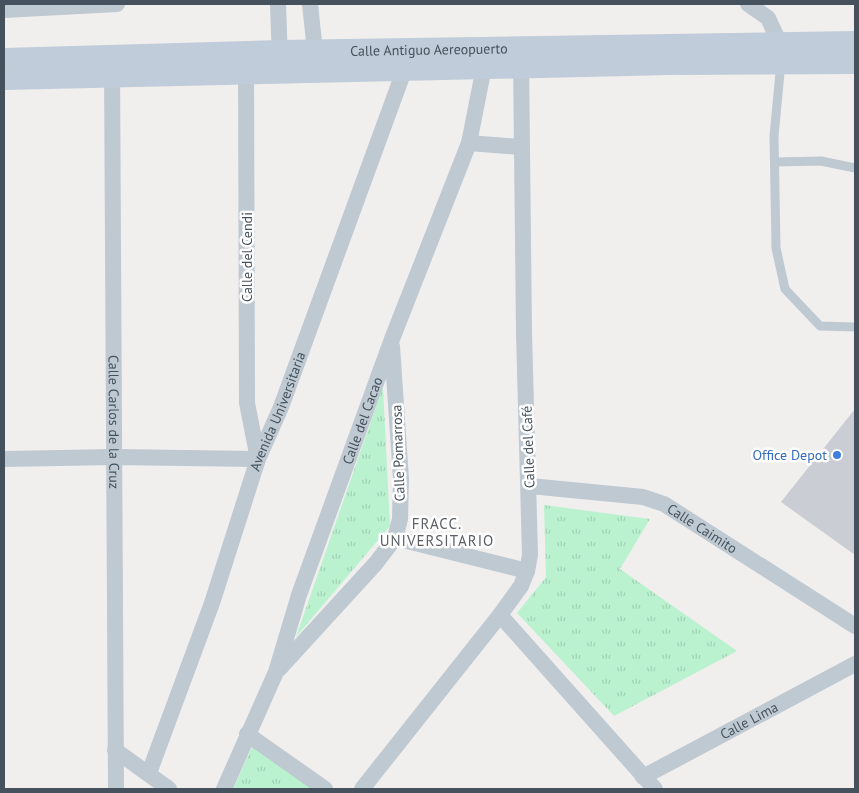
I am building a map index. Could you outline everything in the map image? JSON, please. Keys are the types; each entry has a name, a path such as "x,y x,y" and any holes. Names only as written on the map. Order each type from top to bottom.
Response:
{"main road":[{"name":"Calle Antiguo Aereopuerto","path":"4,60 112,66 484,57 781,53 855,42"},
{"name":"Calle Antiguo Aereopuerto","path":"781,53 855,62"},
{"name":"Calle Antiguo Aereopuerto","path":"4,78 112,66"}],"street":[{"path":"4,10 117,4"},
{"path":"278,4 280,62"},
{"path":"310,4 316,61"},
{"path":"748,4 768,18 781,53"},
{"name":"Calle del Cacao","path":"224,789 276,672 299,595 392,339 469,143 484,57"},
{"name":"Calle del Café","path":"362,789 500,615 521,586 528,571 530,555 530,486 524,323 521,57"},
{"name":"Avenida Universitaria","path":"149,773 212,603 258,459 281,407 405,59"},
{"name":"Calle del Cendi","path":"246,63 247,403 258,459"},
{"name":"Calle Carlos de la Cruz","path":"112,66 116,789"},
{"path":"469,143 521,147"},
{"name":"Calle Pomarrosa","path":"276,672 376,563 395,538 400,518 401,479 392,339"},
{"path":"4,459 114,457 258,459"},
{"name":"Calle Caimito","path":"530,486 643,497 664,504 855,626"},
{"path":"395,538 528,571"},
{"path":"500,615 655,789"},
{"name":"Calle Lima","path":"643,777 855,664"},
{"path":"247,734 325,789"},
{"path":"115,750 169,789"}],"lane":[{"path":"781,53 774,136 776,248 786,289 820,326 855,327"},
{"path":"775,162 821,161 855,168"}],"green space":[{"path":"383,387 390,526 296,637"},
{"path":"544,505 650,519 620,569 737,651 614,716 517,613 546,577"},
{"path":"252,747 313,789 233,789"}],"building":[{"name":"Office Depot","path":"855,409 855,555 781,502"}],"place":[{"name":"Office Depot","path":"837,455"}],"district":[{"name":"FRACC. UNIVERSITARIO","path":"437,532"}]}
